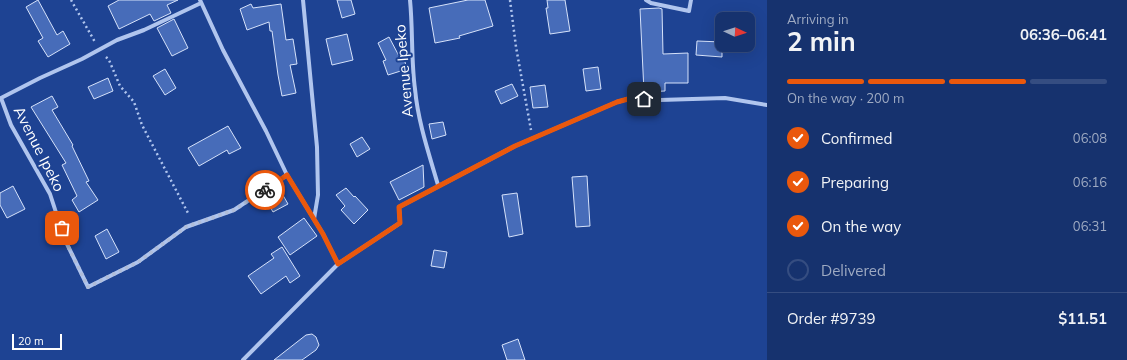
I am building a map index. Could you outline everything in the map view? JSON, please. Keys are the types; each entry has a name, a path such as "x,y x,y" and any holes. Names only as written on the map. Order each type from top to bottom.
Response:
{"street":[{"path":"303,0 317,148 318,195 314,219"},
{"name":"Avenue Ipeko","path":"410,0 415,89 423,137 438,185"},
{"path":"646,0 651,3 689,11 691,0"},
{"name":"Avenue Ipeko","path":"287,175 234,210 186,227 138,262 88,287 65,240 50,194 12,125 0,98 117,40 144,30 200,2 287,175 314,219 338,264"},
{"path":"243,360 338,264 400,223 399,207 438,185 515,146 617,102 628,99 660,100 725,98 767,105"}],"path":[{"path":"71,0 99,50 109,60 120,86 134,102 142,125 194,224"},
{"path":"510,0 516,47 533,138"}],"building":[{"path":"38,0 57,35 63,31 70,44 48,57 38,41 43,38 26,7"},
{"path":"119,0 178,0 167,5 171,13 154,21 150,14 119,29 108,6"},
{"path":"337,0 351,0 355,14 342,18"},
{"path":"468,0 485,0 493,26 459,36 460,38 435,43 429,8"},
{"path":"547,0 565,0 570,31 550,34 546,8 548,8"},
{"path":"251,4 253,8 281,4 286,40 293,39 297,64 290,65 296,93 282,96 272,31 270,31 269,22 247,30 240,9"},
{"path":"640,9 662,9 663,54 688,53 688,83 665,83 665,91 644,92"},
{"path":"174,19 188,48 172,56 157,28"},
{"path":"347,34 353,60 332,65 326,39"},
{"path":"389,37 399,56 403,55 407,69 388,75 383,61 386,60 378,43"},
{"path":"697,41 715,42 715,52 722,52 722,57 696,55"},
{"path":"598,67 601,89 586,91 583,69"},
{"path":"165,69 176,88 165,95 153,76"},
{"path":"108,78 113,91 94,99 88,87"},
{"path":"512,84 518,96 501,104 495,91"},
{"path":"545,85 548,107 533,108 530,87"},
{"path":"52,96 58,107 52,110 73,145 72,146 89,181 86,182 98,200 79,212 72,200 77,196 62,165 66,163 31,107"},
{"path":"443,122 446,135 432,139 429,124"},
{"path":"228,126 241,148 229,154 227,150 199,166 188,148"},
{"path":"362,137 370,149 357,157 350,144"},
{"path":"423,165 424,187 399,200 390,182"},
{"path":"587,176 590,226 576,227 572,177"},
{"path":"13,186 25,209 7,218 0,205 0,193"},
{"path":"346,188 368,210 354,224 341,210 345,206 336,195"},
{"path":"280,190 288,204 273,212 265,198"},
{"path":"517,193 523,234 509,237 502,195"},
{"path":"304,218 317,236 290,255 278,237"},
{"path":"107,229 119,252 106,259 95,236"},
{"path":"282,247 300,276 290,283 286,276 261,294 248,276 274,258 271,254"},
{"path":"434,250 447,252 444,268 431,266"},
{"path":"312,334 316,337 319,345 316,350 302,360 274,360 306,335"},
{"path":"518,339 525,360 507,360 502,345"}],"way so far":[{"path":"62,228 65,240 88,287 138,262 186,227 234,210 265,190"}],"route":[{"path":"265,190 287,175 323,234 338,264 400,223 399,207 438,185 515,146 617,102 628,99 644,99"}]}
